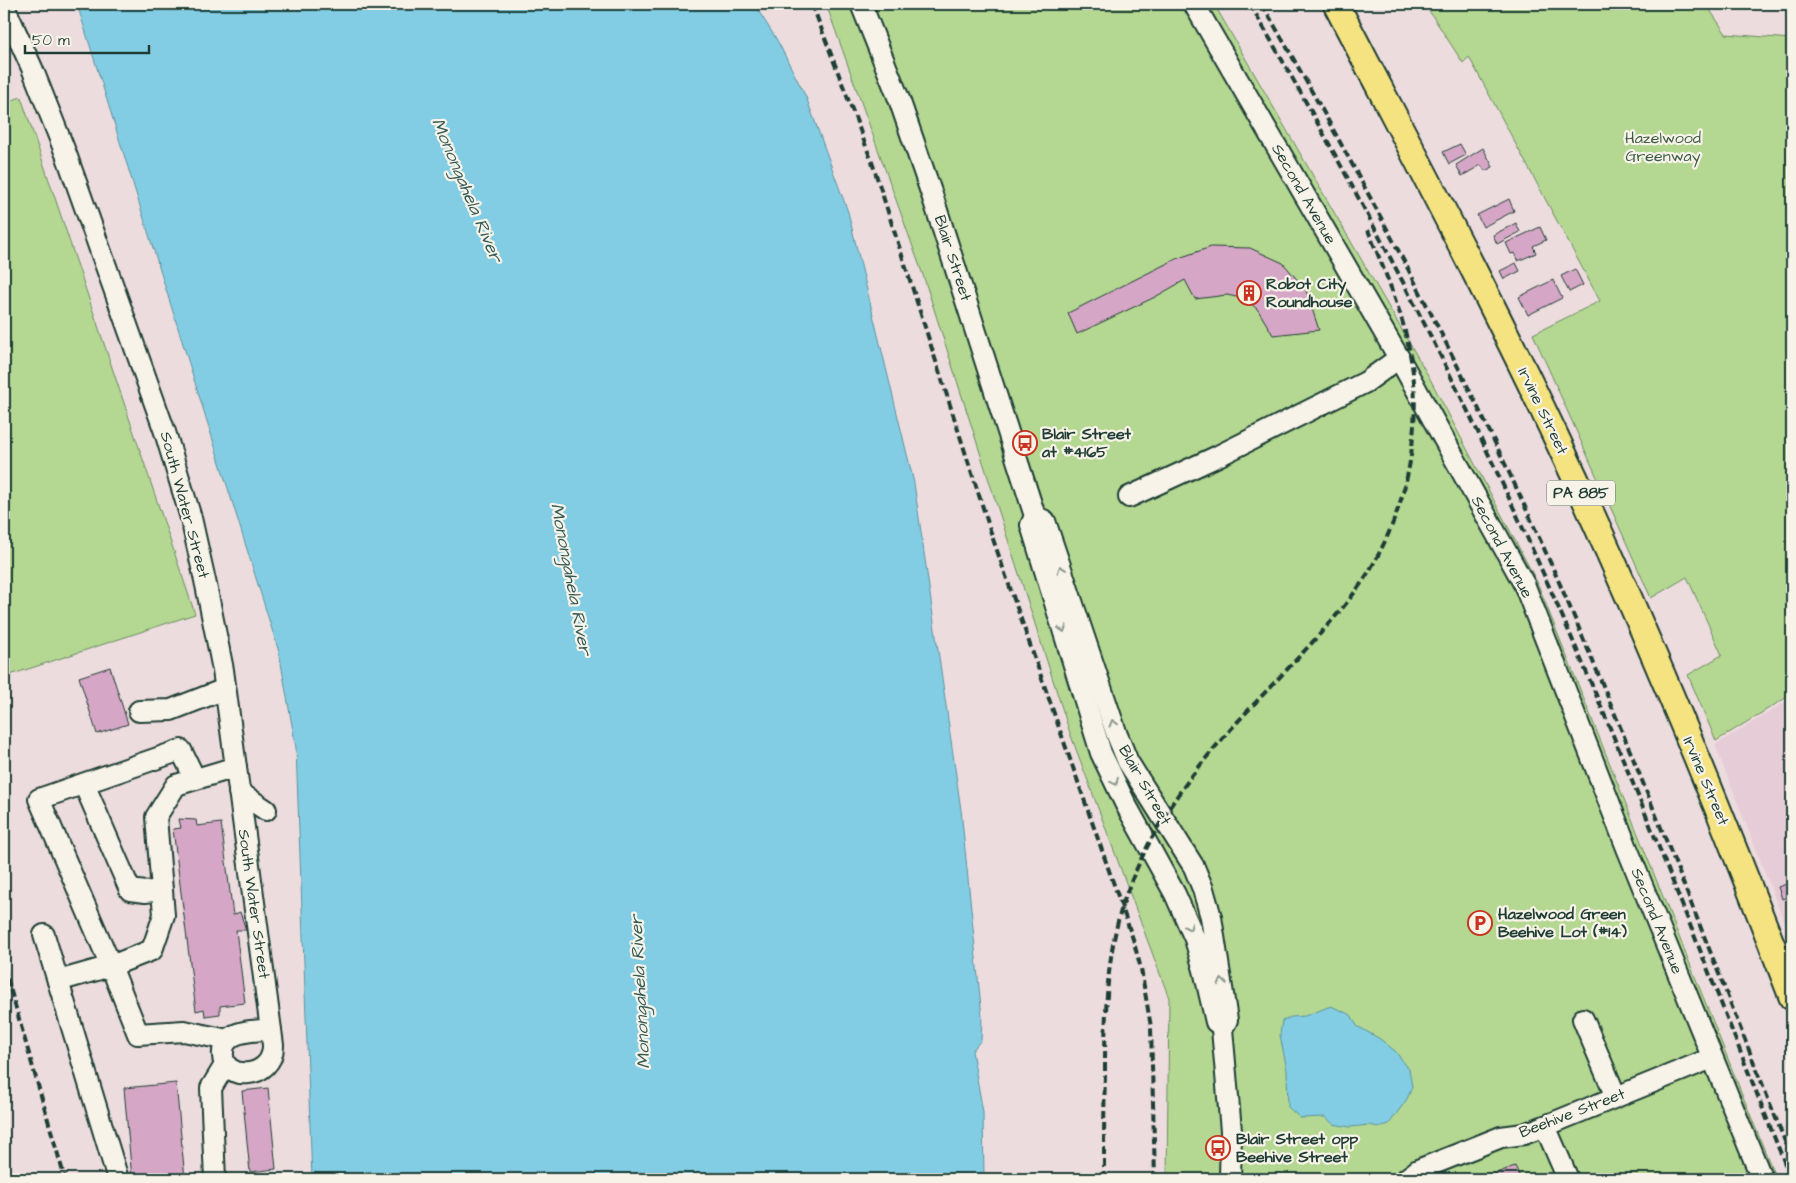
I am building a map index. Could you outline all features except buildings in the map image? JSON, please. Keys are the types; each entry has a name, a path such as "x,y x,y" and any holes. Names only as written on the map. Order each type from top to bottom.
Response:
{"main road":[{"name":"Irvine Street","path":"1336,4 1492,306 1555,437 1650,648 1741,864 1792,997"}],"street":[{"name":"Blair Street","path":"861,4 900,99 1035,516 1031,525 1101,753 1126,805 1175,894 1195,939 1215,1022 1222,1029"},
{"name":"Second Avenue","path":"1194,4 1399,358 1524,584 1624,839 1762,1179"},
{"name":"South Water Street","path":"4,6 50,112 165,432 201,559 225,689 273,1052 272,1058 260,1070 245,1073 238,1072 230,1070 225,1064"},
{"path":"1129,497 1218,456 1366,382 1399,358"},
{"name":"Blair Street","path":"1035,516 1045,521 1117,735 1128,762 1194,867 1203,888 1211,917 1227,1020 1222,1029 1231,1131 1230,1179"},
{"path":"139,711 171,710 225,689"},
{"path":"195,780 181,750 40,799 138,1034 184,1031 228,1040"},
{"path":"58,981 111,966 152,950 164,915 156,817 176,785 236,767"},
{"path":"84,784 130,890 145,892 162,890"},
{"path":"239,792 266,810"},
{"path":"44,935 118,1179"},
{"path":"1583,1019 1616,1097"},
{"path":"215,1179 211,1088 225,1064 223,1050 228,1040 240,1033 270,1029"},
{"name":"Beehive Street","path":"1406,1179 1418,1170 1501,1138 1524,1134 1545,1126 1712,1058"},
{"path":"1545,1126 1568,1179"}],"shaded area":[{"path":"1792,698 1792,942 1715,745"}],"green space":[{"path":"826,4 1214,4 1429,377 1537,582 1776,1179 1167,1179 1169,998 1070,733 924,278"},
{"name":"Hazelwood Greenway","path":"1430,4 1706,4 1726,34 1792,39 1792,694 1716,741 1688,675 1722,655 1687,577 1651,598 1533,334 1600,301 1469,57 1463,63 1426,6"},
{"path":"21,97 195,614 4,677 4,103"}],"water":[{"name":"Monongahela River","path":"77,4 754,4 777,40 806,97 848,212 914,483 961,810 982,1017 981,1040 972,1051 983,1112 984,1179 312,1179 296,748 279,652"},
{"path":"1331,1006 1351,1015 1357,1026 1380,1039 1395,1051 1409,1069 1412,1087 1407,1099 1389,1124 1379,1127 1369,1125 1350,1127 1333,1124 1325,1117 1300,1118 1288,1107 1287,1070 1280,1035 1282,1021 1291,1017 1305,1016"}],"railway":[{"path":"812,4 872,162 994,542 1133,939 1141,969 1151,1027 1155,1179"},
{"path":"1250,4 1363,206 1469,413 1502,483 1602,708 1791,1179"},
{"path":"1262,4 1388,230 1504,461 1575,619 1631,753 1792,1159"},
{"path":"1104,1179 1106,1024 1109,974 1117,925 1133,877 1161,822 1195,772 1323,630 1360,585 1390,531 1401,501 1414,431 1415,395 1413,372 1408,343 1399,310 1368,230"},
{"path":"4,967 65,1179"}],"place":[{"name":"Robot City Roundhouse","path":"1249,293"},
{"name":"Blair Street at #4165","path":"1025,443"},
{"name":"Hazelwood Green Beehive Lot (#14)","path":"1480,923"},
{"name":"Blair Street opp Beehive Street","path":"1218,1148"}]}
